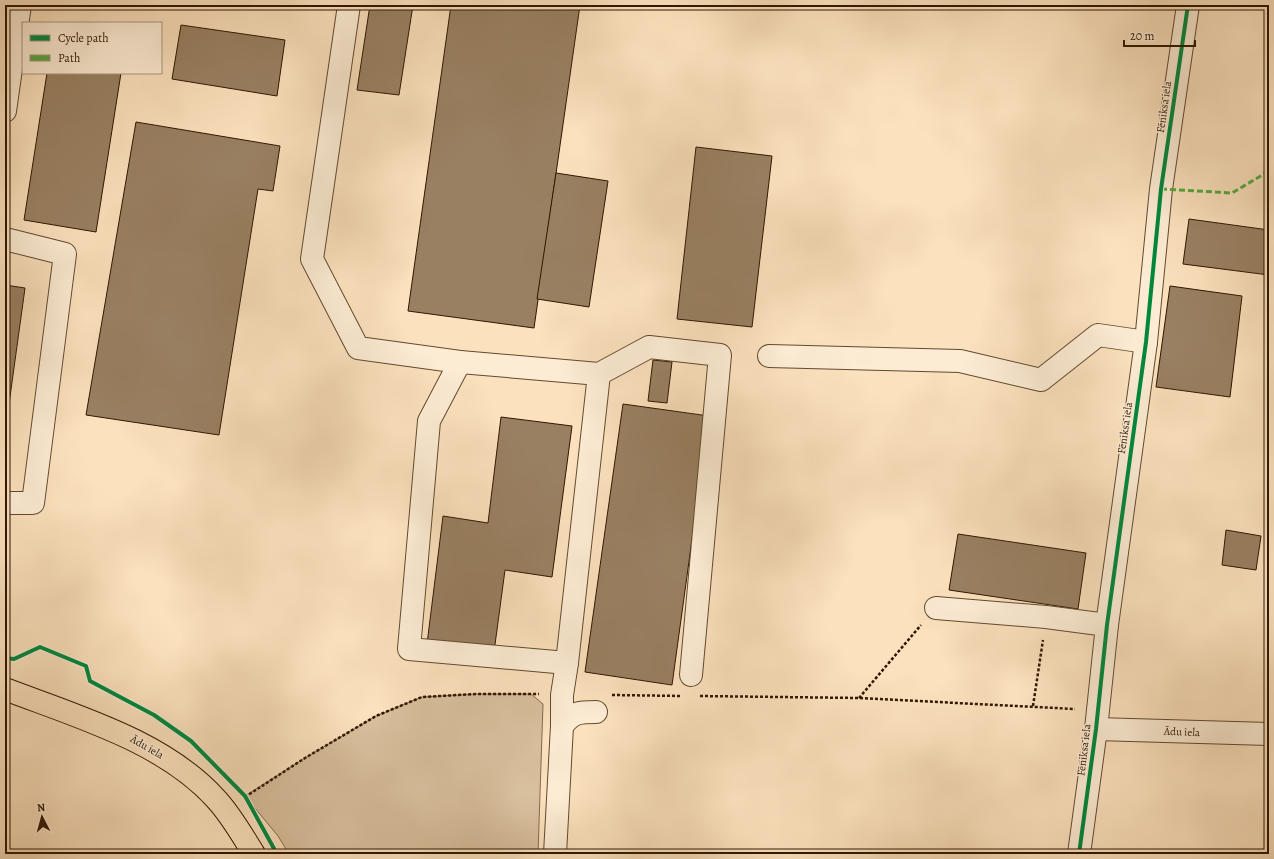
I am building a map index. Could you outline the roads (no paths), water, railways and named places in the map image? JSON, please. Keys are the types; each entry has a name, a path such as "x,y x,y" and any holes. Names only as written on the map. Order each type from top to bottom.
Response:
{"highway":[{"name":"Ādu iela","path":"5,689 129,736 176,764 215,798 227,812 254,854"}],"street":[{"path":"5,111 20,5"},
{"path":"350,5 312,259 358,348 460,362 598,374 649,347 720,355 691,675"},
{"name":"Fēniksa iela","path":"1079,854 1097,720 1107,625 1146,342 1161,189 1188,5"},
{"path":"5,240 65,254 34,503 5,503"},
{"path":"769,356 960,362 1041,380 1098,336 1146,342"},
{"path":"460,362 429,421 409,649 567,663"},
{"path":"555,854 562,726 562,695 567,663 598,374"},
{"path":"936,608 1046,617 1107,625"},
{"path":"562,726 570,717 603,704"},
{"name":"Ādu iela","path":"1097,720 1269,734"}]}
